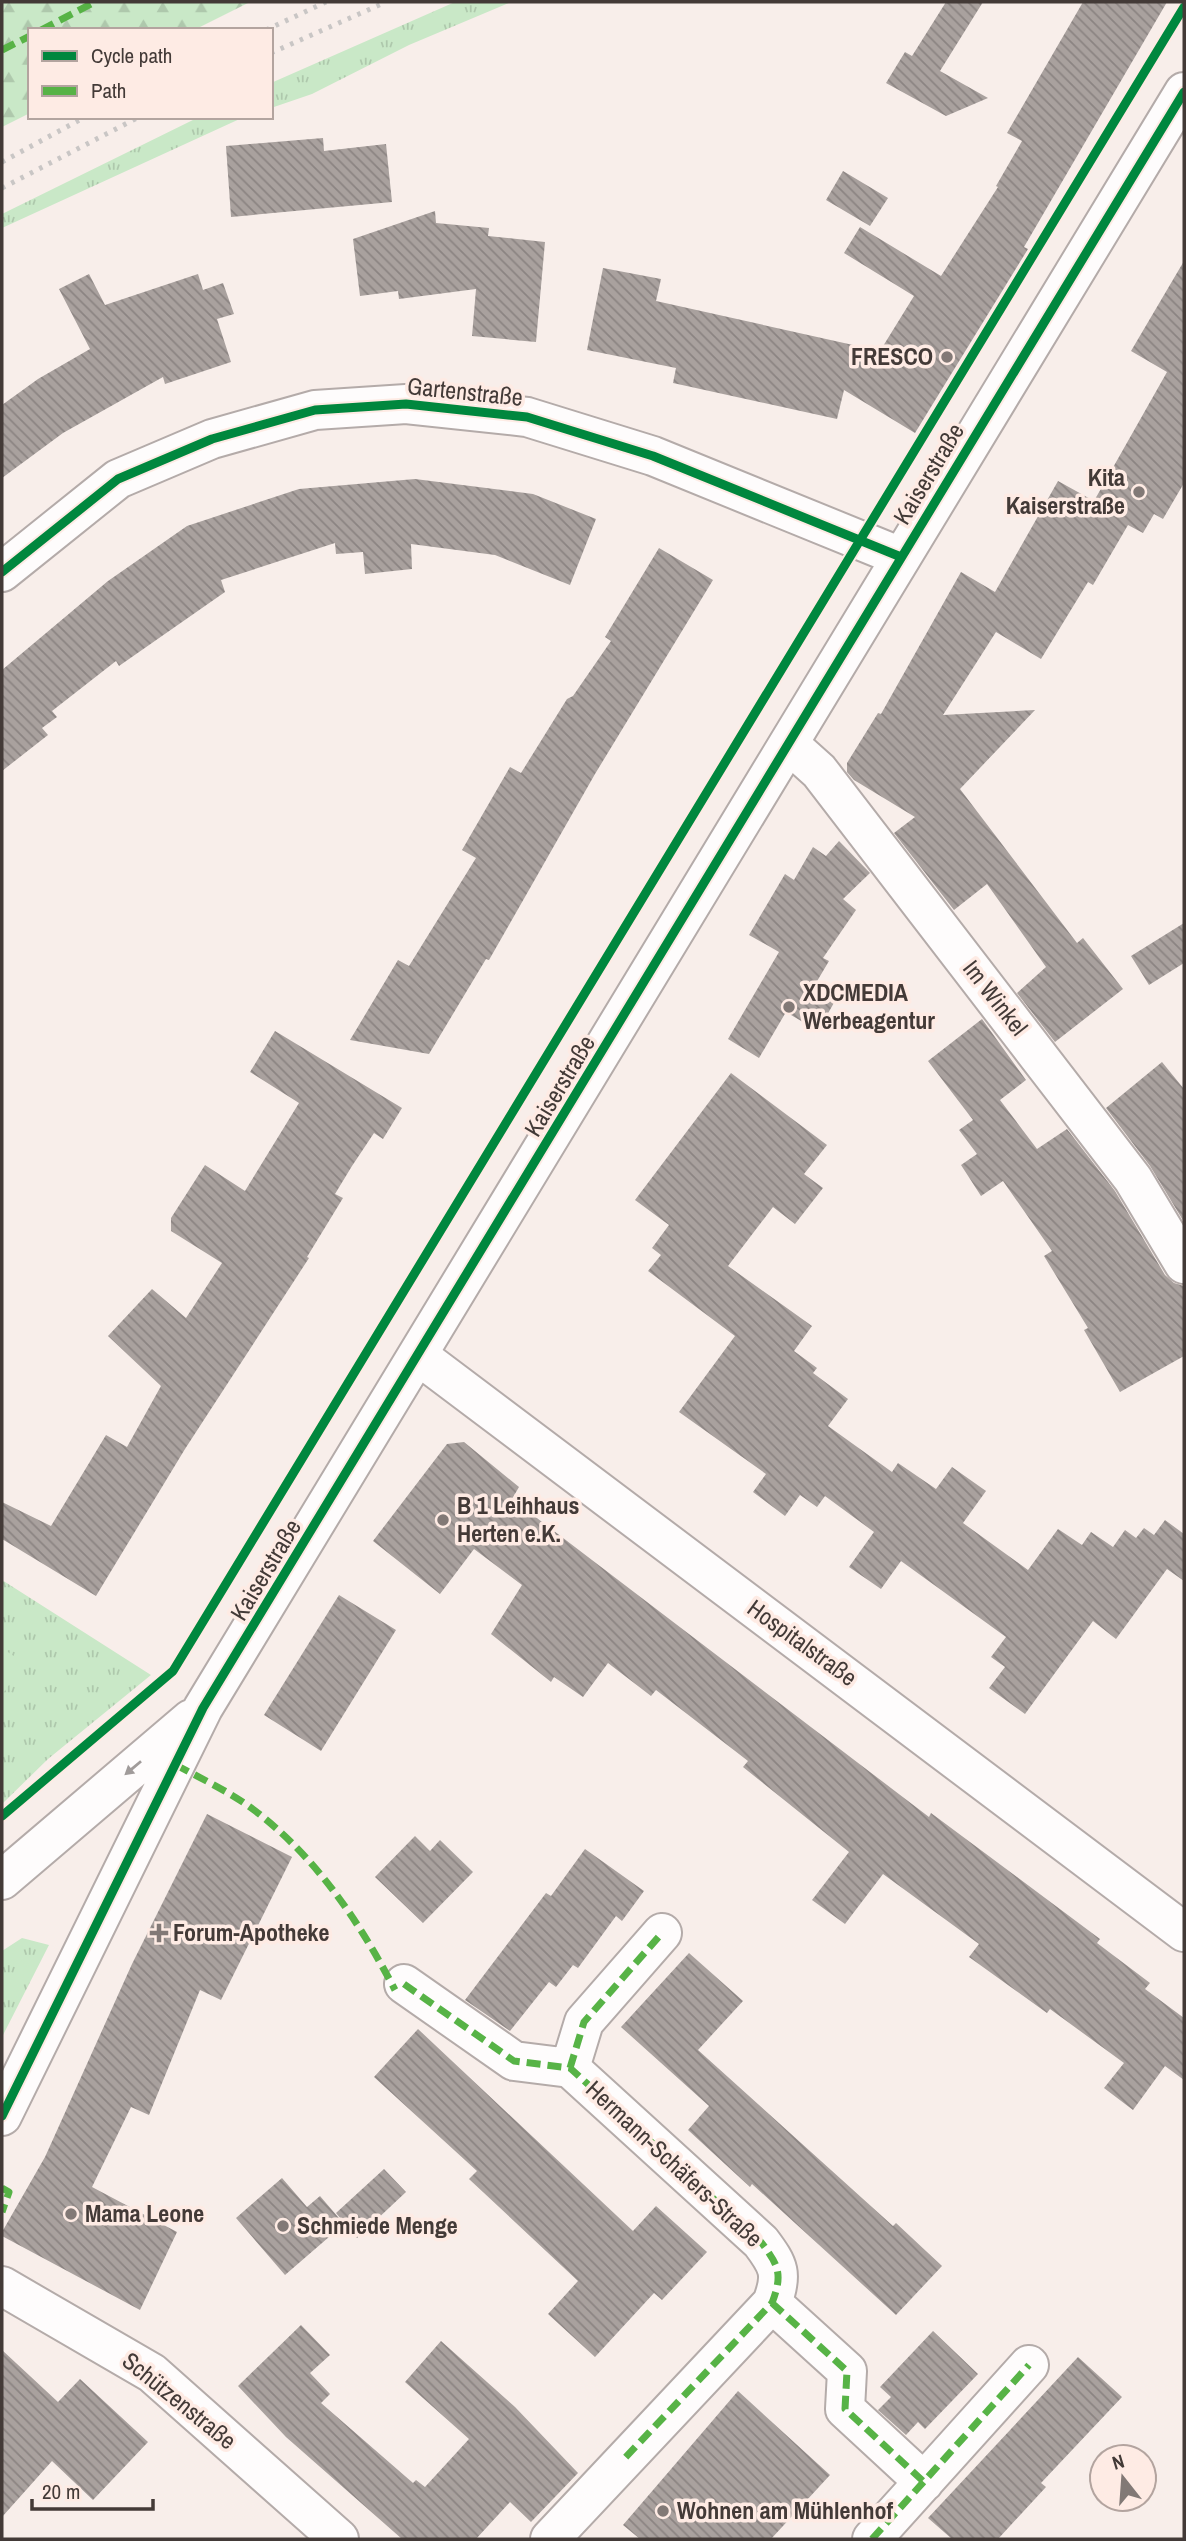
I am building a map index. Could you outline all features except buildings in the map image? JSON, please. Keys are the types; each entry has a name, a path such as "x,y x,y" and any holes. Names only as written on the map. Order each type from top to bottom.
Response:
{"street":[{"name":"Kaiserstraße","path":"2,2116 203,1708 1184,92"},
{"name":"Gartenstraße","path":"2,572 118,479 201,444 315,410 406,404 527,417 653,456 901,557"},
{"name":"Im Winkel","path":"790,745 823,777 1117,1157 1184,1264"},
{"name":"Hospitalstraße","path":"419,1356 1184,1932"},
{"name":"Kaiserstraße","path":"2,1880 203,1708"},
{"name":"Hermann-Schäfers-Straße","path":"570,2068 584,2022 662,1933"},
{"name":"Hermann-Schäfers-Straße","path":"404,1984 514,2061 570,2068 761,2242 775,2261 780,2281 772,2303"},
{"name":"Schützenstraße","path":"2,2286 152,2373 339,2539"},
{"path":"550,2539 772,2303 847,2371 845,2409 924,2482"},
{"path":"872,2539 1029,2365"}],"green space":[{"path":"2,2 250,2 198,28 28,28 28,114 2,127"},
{"path":"455,2 511,2 409,45 312,94 273,107 273,82"},
{"path":"195,119 240,119 2,228 2,214"},
{"path":"2,1580 151,1675 48,1759 2,1804"},
{"path":"2,1648 24,1663 2,1695"},
{"path":"22,1938 49,1945 2,2037 2,1951"}],"railway":[{"path":"270,28 326,2"},
{"path":"273,52 386,2"},
{"path":"2,162 81,119"},
{"path":"2,188 135,119"}],"marked path":[{"path":"45,28 95,2"},
{"path":"2,50 28,37"},
{"path":"176,1765 245,1803 297,1848 351,1915 395,1990"},
{"path":"570,2068 584,2022 662,1933"},
{"path":"404,1984 514,2061 570,2068 761,2242 775,2264 778,2277 772,2303 622,2461"},
{"path":"2,2188 9,2192 2,2212"},
{"path":"772,2303 847,2371 845,2409 924,2482"},
{"path":"872,2539 1029,2365"}],"cycle path":[{"path":"2,1816 173,1671 1184,7"},
{"path":"2,2116 203,1708 1184,92"},
{"path":"2,572 118,479 212,439 315,410 406,404 527,417 653,456 901,557"}],"place":[{"name":"FRESCO","path":"947,357"},
{"name":"Kita Kaiserstraße","path":"1139,492"},
{"name":"XDCMEDIA Werbeagentur","path":"789,1007"},
{"name":"B 1 Leihhaus Herten e.K.","path":"443,1520"},
{"name":"Forum-Apotheke","path":"159,1933"},
{"name":"Mama Leone","path":"71,2214"},
{"name":"Schmiede Menge","path":"283,2226"},
{"name":"Wohnen am Mühlenhof","path":"663,2511"}]}
